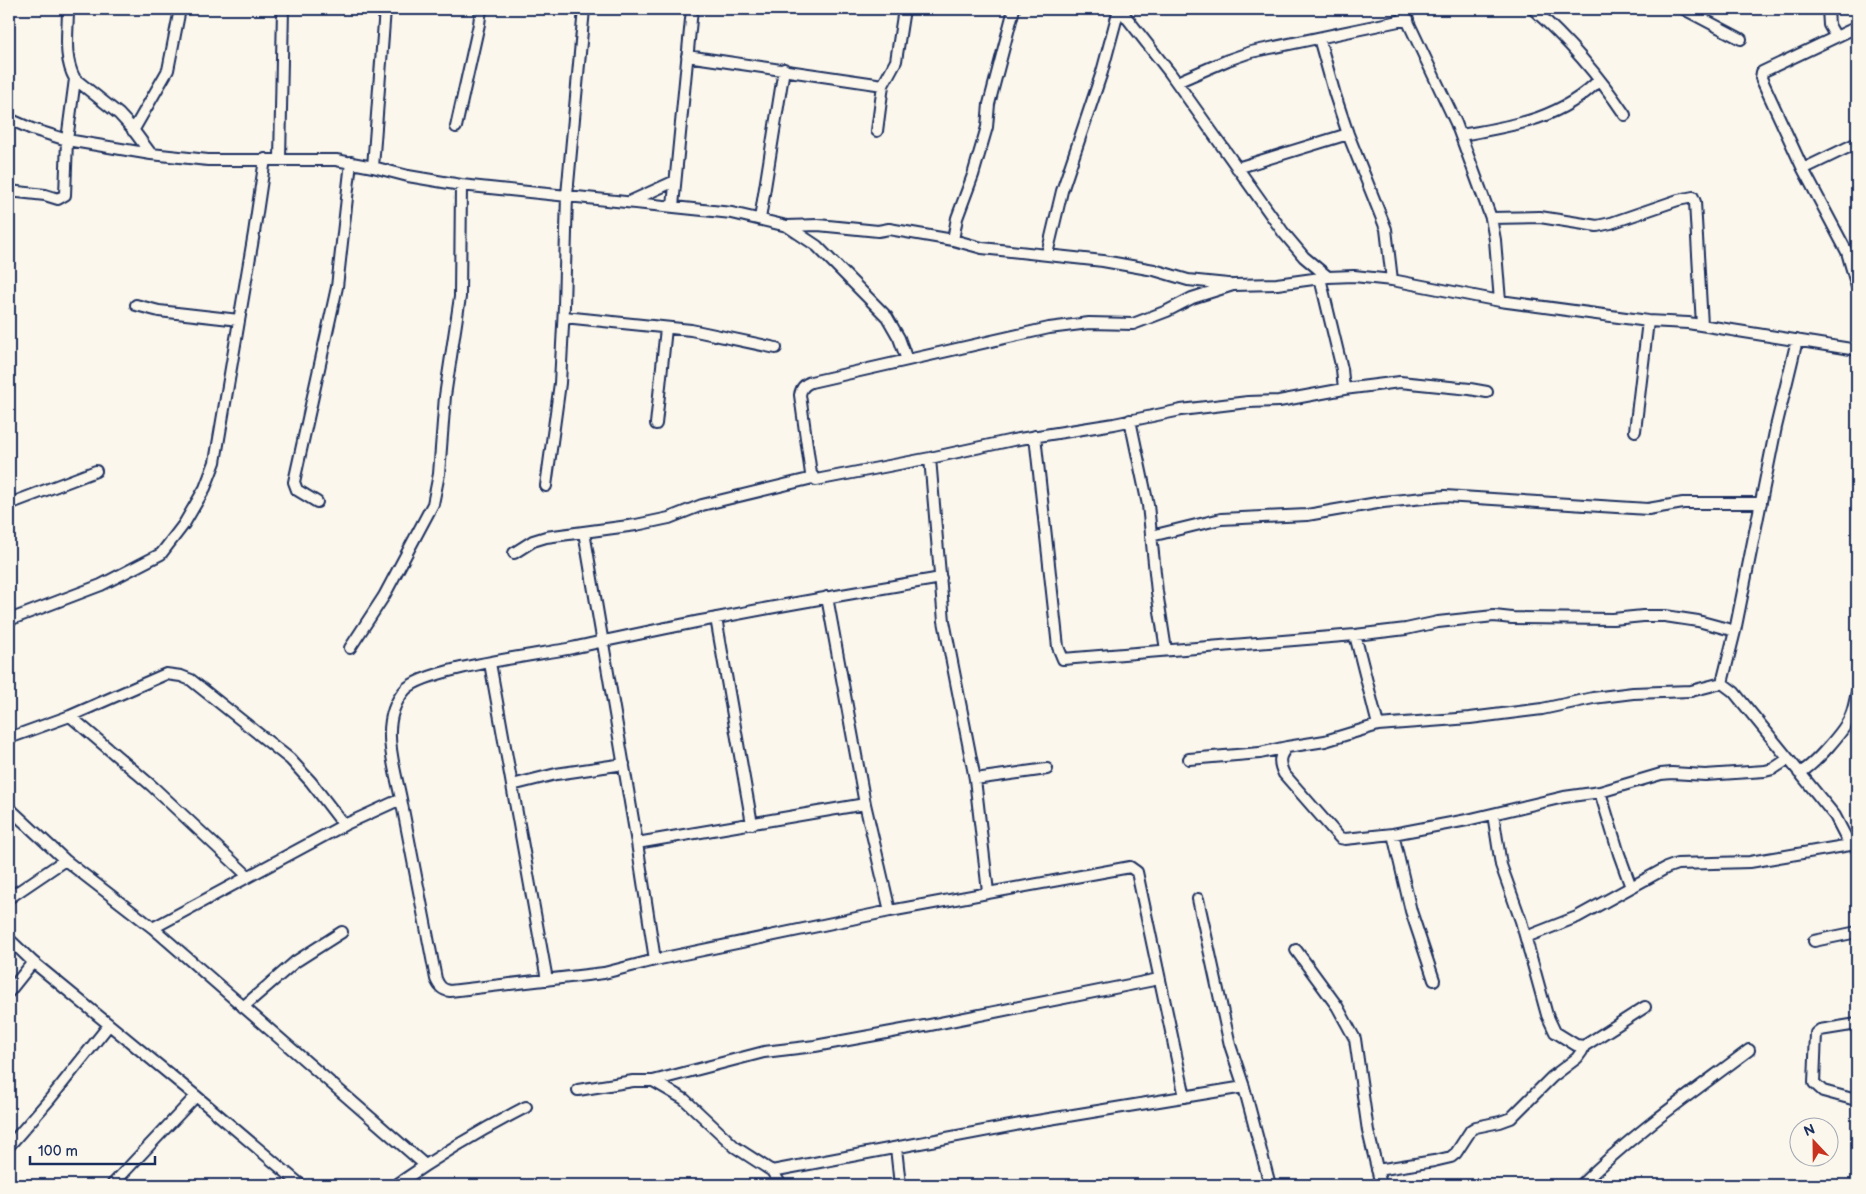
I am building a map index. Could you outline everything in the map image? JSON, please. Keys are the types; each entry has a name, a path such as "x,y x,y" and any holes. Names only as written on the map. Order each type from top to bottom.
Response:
{"street":[{"path":"68,9 67,58 75,79 119,114 151,154"},
{"path":"133,131 168,70 180,9"},
{"path":"280,159 282,9"},
{"path":"373,167 385,9"},
{"path":"456,127 481,9"},
{"path":"546,486 560,383 564,317 567,195 584,9"},
{"path":"673,206 692,9"},
{"path":"877,131 884,85 896,60 904,9"},
{"path":"953,240 957,218 973,175 987,127 989,104 1014,9"},
{"path":"1047,254 1062,191 1102,72 1119,9"},
{"path":"1119,9 1177,82 1293,244 1324,277 1344,388"},
{"path":"1402,9 1461,135 1491,218 1495,240 1500,301"},
{"path":"1684,9 1741,39"},
{"path":"1828,9 1829,25 1836,37"},
{"path":"1539,10 1600,80 1625,115"},
{"path":"1177,82 1251,52 1408,19"},
{"path":"1857,27 1762,72 1761,75 1803,169 1847,252 1857,287"},
{"path":"1319,38 1348,134 1386,229 1392,280"},
{"path":"687,56 884,85"},
{"path":"760,220 784,69"},
{"path":"9,191 45,195 58,199 63,198 66,190 67,140 75,79"},
{"path":"1461,135 1517,124 1549,114 1574,102 1600,80"},
{"path":"9,119 32,129 67,140 151,154 208,160 336,160 408,176 461,185 732,213 787,226 818,224 878,231 889,229 953,240 982,248 1047,254 1154,270 1188,280 1233,285 1277,284 1324,277 1354,276 1392,280 1500,301 1648,321 1702,326 1857,350"},
{"path":"1237,168 1348,134"},
{"path":"1803,169 1857,143"},
{"path":"9,620 102,585 161,554 184,524 205,488 215,462 265,159"},
{"path":"317,502 297,490 294,482 337,287 351,162"},
{"path":"628,202 675,180"},
{"path":"350,648 384,596 433,504 439,474 445,396 460,297 461,185"},
{"path":"1491,218 1540,217 1597,226 1611,224 1678,200 1693,197 1695,202 1702,326"},
{"path":"787,226 817,246 887,317 899,338 907,360"},
{"path":"1188,280 1192,298"},
{"path":"813,478 800,390 805,384 1049,328 1089,323 1133,324 1168,311 1192,298 1233,285"},
{"path":"136,305 160,311 239,320"},
{"path":"564,317 728,337 776,348"},
{"path":"1635,431 1648,321"},
{"path":"656,424 666,328"},
{"path":"1722,683 1797,340"},
{"path":"514,553 533,541 546,537 636,526 669,518 702,505 813,478 816,480 1035,436 1181,410 1248,402 1279,401 1344,388 1400,382 1470,388 1487,392"},
{"path":"1130,420 1148,505 1157,592 1166,650"},
{"path":"1035,436 1058,647 1062,659 1356,636 1406,629 1438,622 1494,616 1512,618 1612,619 1665,616 1698,621 1734,631"},
{"path":"930,458 944,620 975,779 988,892"},
{"path":"9,504 96,471"},
{"path":"1151,536 1221,519 1307,514 1383,502 1445,496 1648,509 1683,503 1761,503"},
{"path":"584,532 637,842 655,960"},
{"path":"941,578 827,597 602,640 575,648 443,672 415,682 405,690 393,708 390,740 433,966 439,986 450,991 604,972 890,911 1130,867 1137,872 1185,1097"},
{"path":"827,597 865,804 890,911"},
{"path":"716,618 752,824"},
{"path":"1356,636 1378,725"},
{"path":"490,663 548,980"},
{"path":"9,738 70,716 161,676 169,674 181,676 191,680 290,759 311,782 344,825"},
{"path":"1189,758 1260,753 1325,741 1378,725 1470,718 1542,709 1593,698 1633,693 1691,691 1722,683"},
{"path":"1526,937 1577,917 1666,868 1677,864 1750,862 1854,844 1803,773 1788,758 1734,692 1722,683"},
{"path":"1803,773 1824,752 1851,716 1857,692"},
{"path":"70,716 152,786 248,876"},
{"path":"1287,747 1279,756 1284,774 1340,838 1345,839 1393,834 1493,814 1564,797 1600,792 1653,776 1672,773 1705,775 1765,771 1773,769 1788,758"},
{"path":"512,785 556,774 624,764"},
{"path":"975,779 1047,769"},
{"path":"1600,792 1631,887"},
{"path":"154,928 344,825 401,799"},
{"path":"637,842 865,804"},
{"path":"9,808 65,860 154,928 425,1165"},
{"path":"1493,814 1499,859 1526,937 1551,1024 1555,1032 1568,1041 1584,1046"},
{"path":"1393,834 1412,911 1434,980"},
{"path":"9,898 65,860"},
{"path":"1198,899 1230,1045 1244,1087 1270,1185"},
{"path":"243,1006 295,962 342,932"},
{"path":"1814,941 1857,932"},
{"path":"9,939 33,962 196,1096 300,1185"},
{"path":"1296,950 1337,1006 1355,1039 1368,1131 1381,1185"},
{"path":"9,992 33,962"},
{"path":"578,1090 633,1081 652,1080 764,1052 815,1046 930,1025 1159,978"},
{"path":"1377,1170 1451,1157 1456,1153 1471,1130 1511,1118 1552,1077 1577,1058 1584,1046 1645,1007"},
{"path":"1856,1100 1823,1092 1818,1088 1813,1079 1816,1033 1820,1030 1857,1024"},
{"path":"9,1146 50,1099 108,1025"},
{"path":"1581,1185 1598,1168 1663,1113 1749,1050"},
{"path":"652,1080 684,1099 735,1147 772,1171 781,1185"},
{"path":"772,1171 1032,1122 1244,1087"},
{"path":"112,1185 196,1096"},
{"path":"396,1185 485,1128 526,1107"},
{"path":"896,1148 900,1185"}]}
